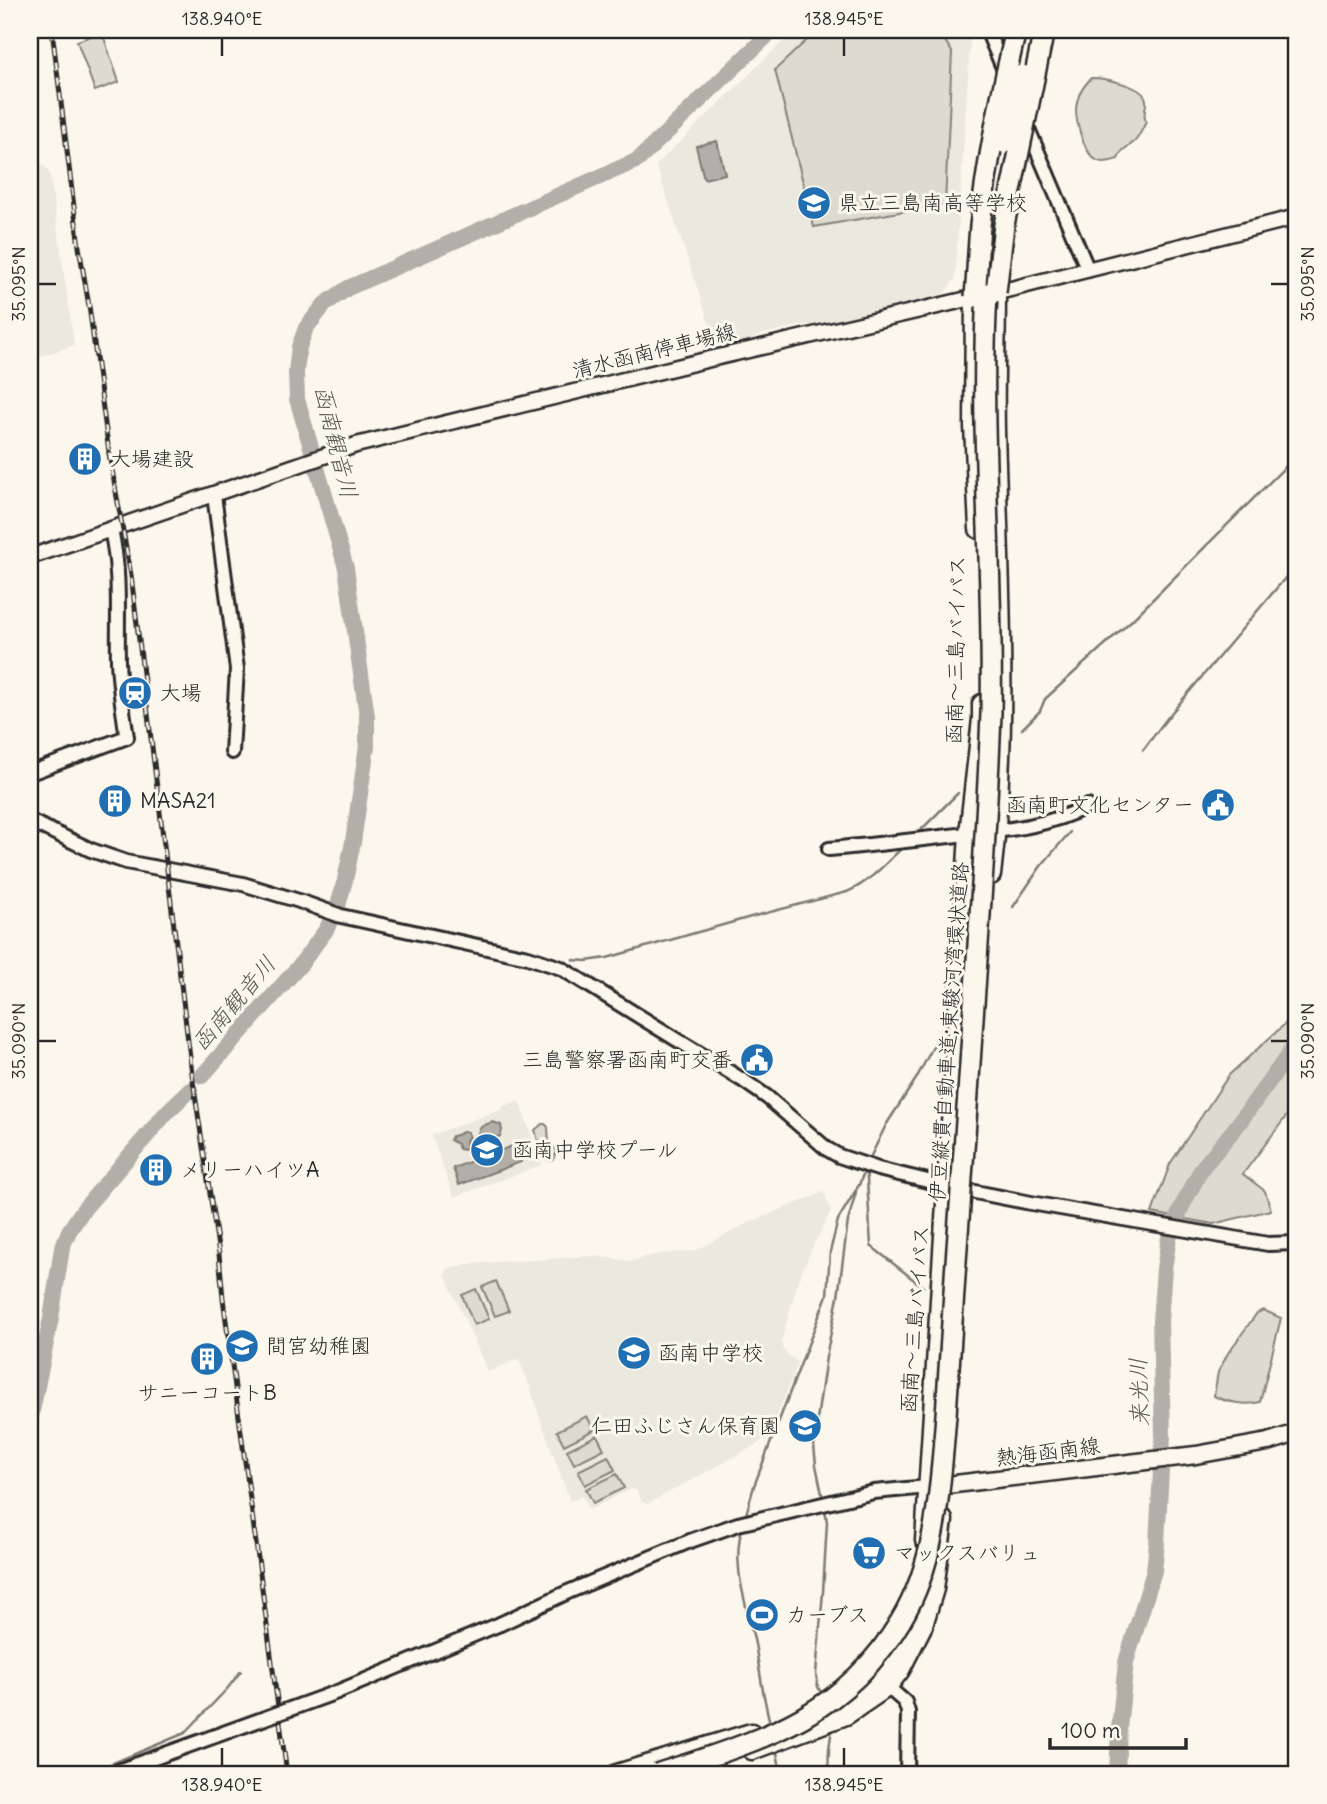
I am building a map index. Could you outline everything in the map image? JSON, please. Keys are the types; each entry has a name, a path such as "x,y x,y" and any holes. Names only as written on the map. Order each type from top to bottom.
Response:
{"highway":[{"path":"975,297 987,175 1016,30"},
{"name":"伊豆縦貫自動車道;東駿河湾環状道路","path":"657,1774 780,1730 812,1713 844,1689 875,1657 900,1623 920,1580 931,1543 947,1399 988,788 992,638 985,443 985,358 991,246 1004,143 1024,30"},
{"name":"伊豆縦貫自動車道;東駿河湾環状道路","path":"1004,143 1034,30"},
{"path":"996,292 1004,225 1044,30"},
{"name":"函南～三島バイパス","path":"617,1774 812,1715 882,1682 900,1671 923,1625 930,1601 939,1562 946,1485 982,942 996,832 1002,719 995,426 996,292"},
{"name":"函南～三島バイパス","path":"683,1774 846,1715 882,1682 917,1603 922,1580 969,834 982,719 979,529 974,426 975,297"}],"main road":[{"name":"清水函南停車場線","path":"30,557 356,445 1297,217"},
{"name":"熱海函南線","path":"928,1487 1196,1455 1268,1442 1297,1433"}],"street":[{"path":"987,30 1087,270"},
{"path":"214,495 237,669 232,752"},
{"path":"30,773 127,737 120,686 117,567 111,530"},
{"path":"829,849 996,832 1041,824 1088,806"},
{"path":"30,821 92,850 126,862 243,884 341,916 528,957 561,968 744,1081 767,1097 827,1149 877,1169 965,1190 1088,1214 1268,1244 1297,1243"},
{"path":"110,1774 337,1692 500,1624 580,1587 738,1524 874,1492 928,1487"},
{"path":"882,1682 905,1702 908,1712 907,1774"}],"shaded area":[{"name":"県立三島南高等学校","path":"795,30 971,30 955,279 943,294 723,345 715,341 656,165"},
{"path":"829,30 938,30 952,52 945,204 814,227 775,70 809,38"},
{"path":"102,32 119,82 95,91 77,41"},
{"path":"1091,78 1131,86 1144,95 1146,100 1146,122 1134,142 1123,150 1118,159 1104,162 1096,160 1087,149 1080,133 1076,116 1077,102"},
{"path":"717,141 725,174 704,179 696,146"},
{"path":"30,156 46,167 50,175 74,345 30,360"},
{"path":"1297,1008 1297,1102 1243,1174 1265,1191 1271,1210 1213,1224 1152,1213 1170,1164 1229,1075 1286,1023"},
{"name":"函南中学校プール","path":"519,1101 542,1164 454,1197 432,1137 434,1134"},
{"path":"493,1122 501,1125 500,1136 483,1140 478,1135 479,1130"},
{"path":"542,1124 548,1127 549,1144 556,1152 550,1161 542,1156 535,1130"},
{"path":"467,1132 469,1136 464,1150 450,1140 452,1136"},
{"path":"515,1145 521,1162 459,1185 453,1168"},
{"name":"函南中学校","path":"824,1192 831,1211 798,1281 781,1342 783,1349 798,1362 769,1436 647,1504 642,1502 636,1490 631,1489 589,1510 582,1496 570,1501 519,1360 488,1372 445,1275 447,1269 467,1264 592,1256 631,1261 658,1254 695,1251 750,1222"},
{"path":"496,1281 509,1311 495,1316 482,1287"},
{"path":"476,1289 489,1319 474,1325 462,1295"},
{"path":"1263,1310 1281,1318 1260,1402 1236,1403 1214,1396 1218,1372 1228,1353 1257,1313"},
{"path":"587,1416 594,1430 564,1445 557,1431"},
{"path":"597,1435 604,1449 574,1464 567,1450"},
{"path":"608,1456 615,1470 585,1485 578,1471"},
{"path":"617,1474 624,1488 593,1503 586,1489"}],"waterway":[{"name":"函南観音川","path":"202,1076 301,964 326,930 338,906 345,880 367,746 367,716 346,568 297,399 299,347 306,328 325,304 348,288 638,160 773,30"},
{"path":"1022,729 1040,711 1045,699 1131,621 1297,455"},
{"path":"1143,750 1297,564"},
{"path":"916,835 958,793"},
{"path":"1013,907 1041,866 1070,832"},
{"path":"573,960 607,958 847,892 870,878 903,847"},
{"name":"函南観音川","path":"338,906 345,908"},
{"path":"869,1160 886,1125 916,1079 944,1026"},
{"name":"来光川","path":"1117,1774 1126,1662 1154,1571 1157,1542 1163,1436 1160,1321 1169,1238 1202,1168 1236,1127 1297,1043"},
{"name":"函南観音川","path":"30,1421 62,1248 69,1231 119,1168 168,1111 190,1090"},
{"path":"865,1169 871,1246 923,1287"},
{"path":"745,1518 754,1486 827,1295 830,1252 838,1220 859,1185 865,1169"},
{"path":"823,1499 814,1446 848,1221 856,1192"},
{"path":"823,1696 816,1674 827,1522 825,1509"},
{"path":"742,1527 739,1571 770,1723"},
{"path":"87,1774 185,1733 241,1671"},
{"path":"828,1774 832,1728"},
{"path":"776,1747 781,1774"}],"railway":[{"path":"52,30 79,247 110,460"},
{"path":"109,453 131,575 192,1074 219,1254 287,1774"}],"place":[{"name":"県立三島南高等学校","path":"814,203"},
{"name":"大場建設","path":"85,459"},
{"name":"大場","path":"135,693"},
{"name":"MASA21","path":"115,801"},
{"name":"函南町文化センター","path":"1218,805"},
{"name":"三島警察署函南町交番","path":"757,1060"},
{"name":"函南中学校プール","path":"487,1150"},
{"name":"メリーハイツA","path":"156,1170"},
{"name":"間宮幼稚園","path":"242,1346"},
{"name":"函南中学校","path":"634,1353"},
{"name":"サニーコートB","path":"207,1359"},
{"name":"仁田ふじさん保育園","path":"805,1426"},
{"name":"マックスバリュ","path":"869,1553"},
{"name":"カーブス","path":"762,1615"}]}
